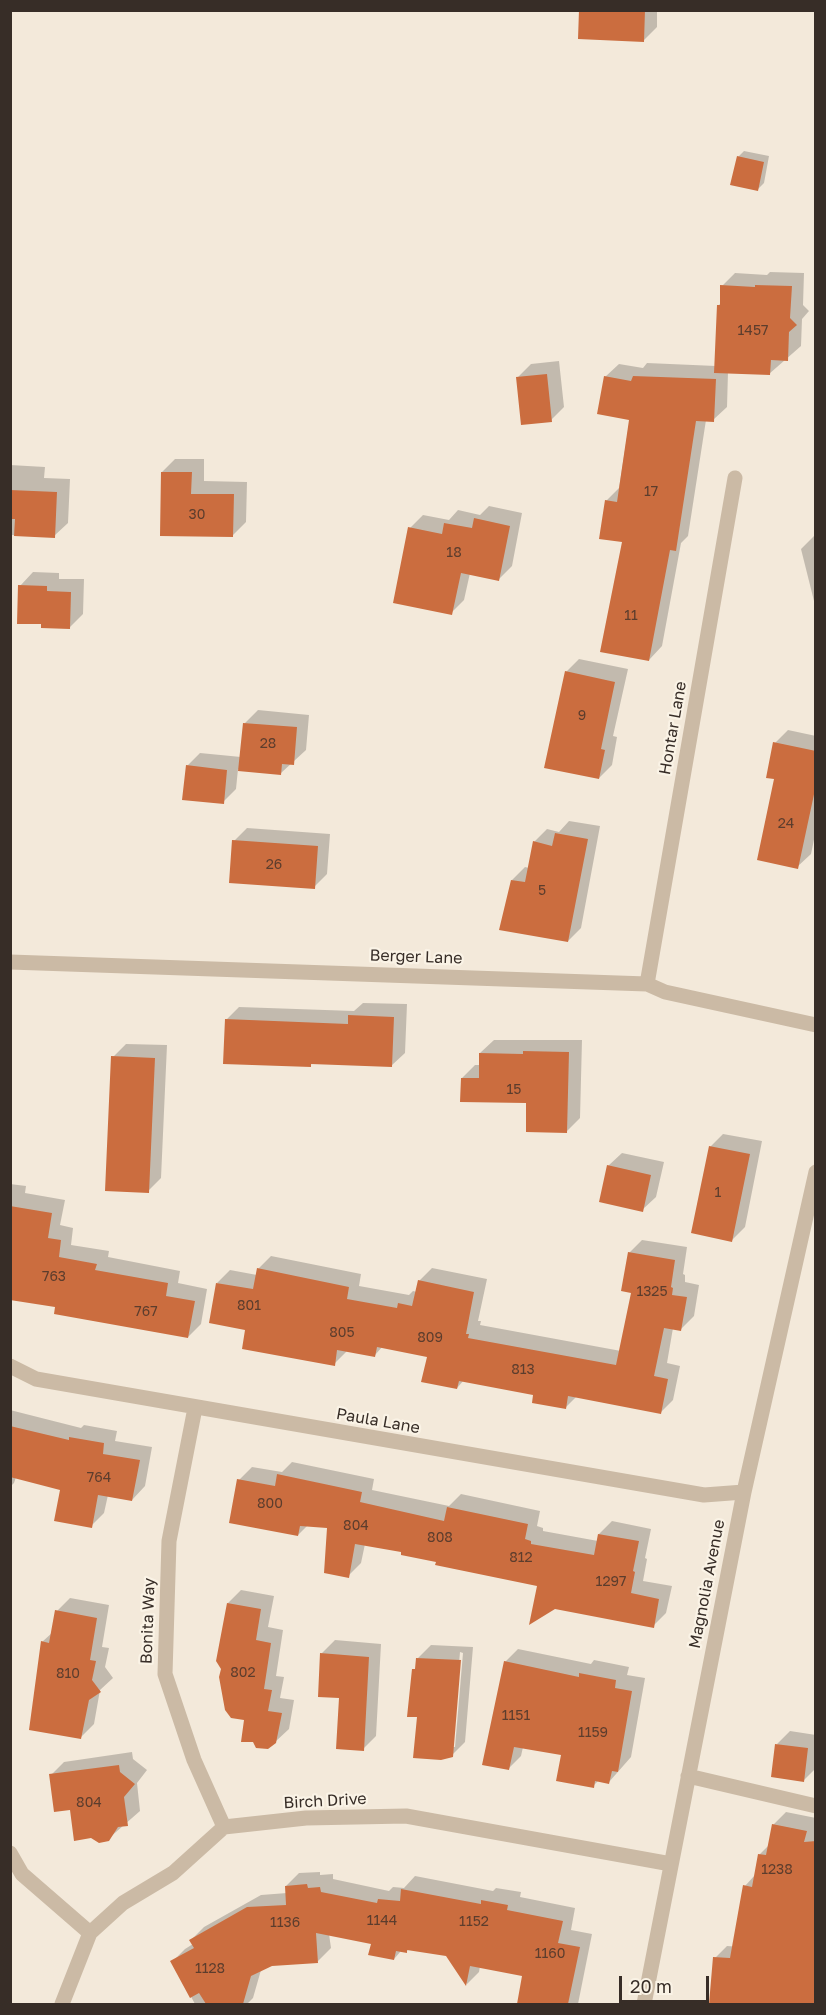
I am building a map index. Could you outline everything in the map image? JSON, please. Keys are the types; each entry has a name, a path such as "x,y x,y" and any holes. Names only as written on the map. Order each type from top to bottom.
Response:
{"street":[{"name":"Hontar Lane","path":"647,984 735,478"},
{"name":"Berger Lane","path":"10,962 647,984 665,992 816,1025"},
{"name":"Magnolia Avenue","path":"644,2004 744,1492 816,1172"},
{"name":"Paula Lane","path":"10,1366 36,1379 195,1408 704,1495 744,1492"},
{"name":"Bonita Way","path":"195,1408 169,1541 165,1674 194,1760 224,1827"},
{"path":"688,1776 816,1806"},
{"name":"Birch Drive","path":"224,1827 306,1818 406,1816 671,1864"},
{"path":"62,2004 90,1933 123,1903 173,1873 224,1827"},
{"path":"10,1853 22,1875 90,1933"}],"building":[{"path":"579,10 645,10 644,42 578,39"},
{"path":"737,156 764,162 758,191 730,185"},
{"path":"720,285 792,286 790,318 797,325 789,332 788,361 771,360 770,375 714,373"},
{"path":"547,374 552,422 521,425 516,377"},
{"path":"604,376 631,381 633,376 716,379 714,422 696,421 676,551 670,550 649,661 600,652 622,542 599,539 605,500 617,502 629,420 597,414"},
{"path":"161,472 192,472 191,494 234,494 233,537 160,536"},
{"path":"10,490 57,492 55,538 14,536 15,519 10,519"},
{"path":"474,518 510,526 499,581 461,573 452,615 393,603 408,527 442,534 444,523 472,528"},
{"path":"18,585 47,586 47,591 71,592 70,629 41,628 41,624 17,624"},
{"path":"565,671 615,682 601,749 605,750 599,779 544,768"},
{"path":"243,723 297,727 294,765 282,764 281,775 238,771"},
{"path":"773,742 816,751 816,785 798,869 757,860 774,779 766,778"},
{"path":"186,765 227,770 224,804 182,800"},
{"path":"555,833 588,839 568,942 499,930 511,880 525,882 533,841 552,846"},
{"path":"232,840 318,846 315,889 229,883"},
{"path":"348,1015 394,1017 392,1067 223,1064 225,1019 348,1024"},
{"path":"523,1051 569,1052 567,1133 526,1132 526,1103 460,1102 461,1078 479,1078 479,1053 523,1054"},
{"path":"111,1056 155,1058 149,1193 105,1191"},
{"path":"709,1146 750,1154 732,1242 691,1233"},
{"path":"607,1165 651,1175 643,1212 599,1202"},
{"path":"10,1206 52,1213 48,1238 61,1240 59,1257 97,1264 95,1270 168,1283 166,1296 195,1301 188,1338 54,1314 55,1307 10,1300"},
{"path":"628,1252 675,1260 672,1295 687,1297 681,1331 664,1328 654,1376 668,1379 661,1414 568,1396 566,1409 532,1403 533,1395 459,1381 457,1389 421,1382 427,1357 377,1347 375,1357 337,1350 335,1366 242,1349 245,1330 209,1323 216,1283 253,1289 257,1268 349,1287 347,1299 397,1308 398,1303 412,1306 418,1280 474,1292 466,1334 469,1334 468,1338 616,1365 631,1293 621,1291"},
{"path":"10,1426 69,1440 69,1437 104,1443 103,1454 140,1460 132,1501 98,1495 92,1528 54,1521 60,1490 10,1477"},
{"path":"277,1474 362,1492 360,1502 444,1521 447,1507 528,1524 525,1539 531,1541 531,1544 594,1555 598,1534 639,1541 631,1593 659,1599 654,1628 555,1609 529,1625 537,1586 435,1565 436,1562 401,1555 401,1552 355,1544 349,1578 324,1573 327,1528 300,1526 298,1536 229,1523 237,1479 275,1486"},
{"path":"227,1603 261,1609 256,1640 271,1643 264,1689 272,1690 268,1711 282,1713 276,1743 268,1749 256,1748 253,1742 241,1742 244,1720 231,1718 225,1710 219,1677 221,1669 216,1661"},
{"path":"55,1610 97,1618 90,1660 96,1661 92,1680 101,1692 89,1700 81,1739 29,1730 41,1641 49,1643"},
{"path":"320,1653 369,1657 364,1751 336,1749 339,1698 318,1697"},
{"path":"416,1658 461,1660 453,1757 441,1760 413,1758 417,1717 407,1717 412,1669 415,1669"},
{"path":"504,1661 579,1677 579,1673 616,1680 615,1688 632,1691 618,1772 612,1771 609,1784 595,1781 594,1788 556,1781 561,1755 514,1747 509,1770 482,1765"},
{"path":"775,1744 808,1748 804,1782 771,1777"},
{"path":"119,1765 120,1772 135,1784 124,1797 128,1826 118,1827 109,1841 99,1843 91,1838 74,1841 70,1810 54,1812 49,1774"},
{"path":"772,1824 807,1831 804,1842 816,1841 816,2004 709,2004 713,1957 730,1958 743,1885 752,1887 758,1854 766,1855"},
{"path":"307,1884 308,1888 320,1887 321,1892 377,1903 378,1899 400,1901 401,1889 481,1904 481,1900 508,1905 507,1910 563,1921 558,1943 580,1947 568,2004 517,2004 522,1976 470,1966 466,1986 446,1956 407,1950 407,1953 396,1951 394,1960 368,1955 371,1944 316,1933 318,1963 272,1966 251,1976 243,2004 206,2004 199,1993 190,1998 170,1961 194,1948 189,1940 247,1907 286,1905 285,1886"}]}
